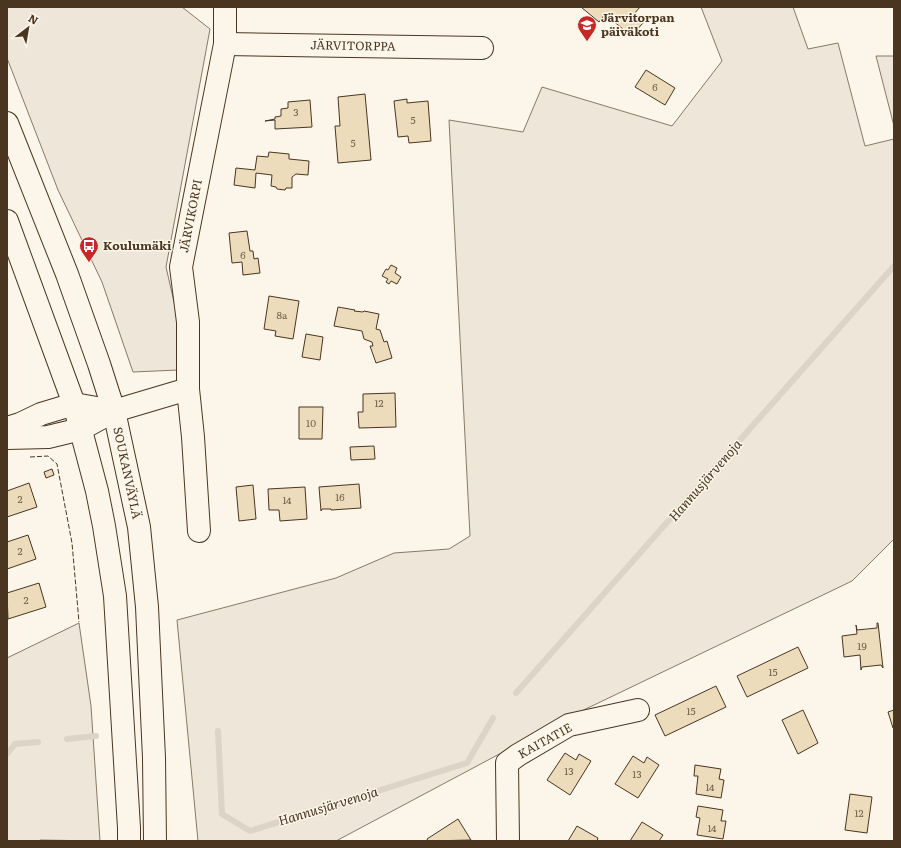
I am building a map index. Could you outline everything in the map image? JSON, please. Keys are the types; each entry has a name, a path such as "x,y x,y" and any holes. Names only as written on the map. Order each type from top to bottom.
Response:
{"main road":[{"name":"JÄRVIKORPI","path":"199,531 194,437 188,389 188,322 181,267 224,44 225,7"},
{"name":"JÄRVITORPPA","path":"224,44 482,48"},
{"name":"SOUKANVÄYLÄ","path":"7,123 67,274 99,364 114,410 139,527 147,607 154,758 155,841"},
{"path":"7,221 74,404 104,526 115,596 129,841"},
{"path":"7,438 48,437 81,429 114,410 188,389"},
{"path":"7,428 20,424 40,414 74,404 114,410"},
{"name":"KAITATIE","path":"508,841 507,763 569,725 638,710"}],"shaded area":[{"path":"7,7 182,7 210,29 166,267 180,328 178,370 133,372 102,282 58,190 7,58"},
{"path":"701,7 793,7 808,49 838,43 865,146 894,139 894,539 852,581 567,718 336,841 198,841 177,620 336,578 394,553 449,549 470,536 449,120 523,132 542,87 672,126 722,61"},
{"path":"876,56 894,56 894,126"},
{"path":"79,623 91,706 100,841 7,841 7,658"}],"building":[{"path":"581,7 640,7 634,14 644,22 631,36 605,14 599,22"},
{"path":"646,70 675,88 665,105 635,87"},
{"path":"365,94 371,160 338,163 335,126 340,126 338,97"},
{"path":"407,99 407,103 428,101 431,141 409,143 408,136 398,137 394,101"},
{"path":"310,100 312,127 275,129 275,120 265,121 281,116 281,109 288,108 288,102"},
{"path":"269,152 289,154 289,159 309,161 308,175 296,174 292,177 292,188 286,188 285,190 277,189 276,187 271,186 272,175 256,173 255,188 234,185 236,168 255,170 257,156 268,157"},
{"path":"247,231 250,251 253,251 254,259 258,258 260,273 243,275 242,262 232,263 229,233"},
{"path":"391,265 397,268 395,273 401,277 397,284 391,281 389,284 386,282 388,279 382,276 386,269 388,270"},
{"path":"269,296 299,301 293,339 275,336 276,331 264,329"},
{"path":"338,307 355,310 354,311 379,314 376,329 380,330 384,342 387,341 392,358 376,363 370,346 373,346 372,342 364,339 362,331 334,326"},
{"path":"306,334 323,337 320,360 302,357"},
{"path":"395,393 396,427 359,428 358,412 363,412 363,394"},
{"path":"299,407 323,407 322,439 299,439"},
{"path":"374,446 375,459 351,460 350,447"},
{"path":"52,469 54,475 46,478 44,472"},
{"path":"29,483 37,507 7,517 7,491"},
{"path":"359,484 361,508 331,510 322,509 321,511 319,487"},
{"path":"253,485 256,519 239,521 236,487"},
{"path":"305,487 307,519 280,521 279,510 269,510 268,489"},
{"path":"28,535 36,559 7,569 7,542"},
{"path":"39,583 46,607 8,619 7,593"},
{"path":"877,623 883,668 881,665 862,667 861,670 860,655 844,657 842,636 857,634 856,625 857,630 877,628"},
{"path":"798,647 808,668 747,697 737,676"},
{"path":"716,686 726,707 665,736 655,715"},
{"path":"803,710 818,743 798,754 782,720"},
{"path":"894,710 894,728 893,728 888,712"},
{"path":"565,753 576,760 579,754 591,761 570,795 547,780"},
{"path":"633,756 644,763 647,757 659,765 638,798 615,784"},
{"path":"695,765 721,769 719,779 724,780 721,798 696,794 698,776 694,776"},
{"path":"850,794 872,797 867,833 845,830"},
{"path":"698,806 723,810 721,821 726,821 723,839 697,835 700,818 696,817"},
{"path":"458,819 471,840 428,841 427,839"},
{"path":"642,822 663,835 659,841 630,841"},
{"path":"577,826 598,838 597,841 568,841"}],"waterway":[{"name":"Hannusjärvenoja","path":"516,693 894,266"},
{"name":"Hannusjärvenoja","path":"218,731 222,814 250,831 467,763 493,718"},
{"name":"Hannusjärvenoja","path":"67,739 96,736"},
{"name":"Hannusjärvenoja","path":"7,754 15,744 38,742"}],"fence":[{"path":"30,457 48,456 57,464 72,543 79,622"}],"place":[{"name":"Järvitorpan päiväkoti","path":"587,42"},
{"name":"Koulumäki","path":"89,263"}]}
